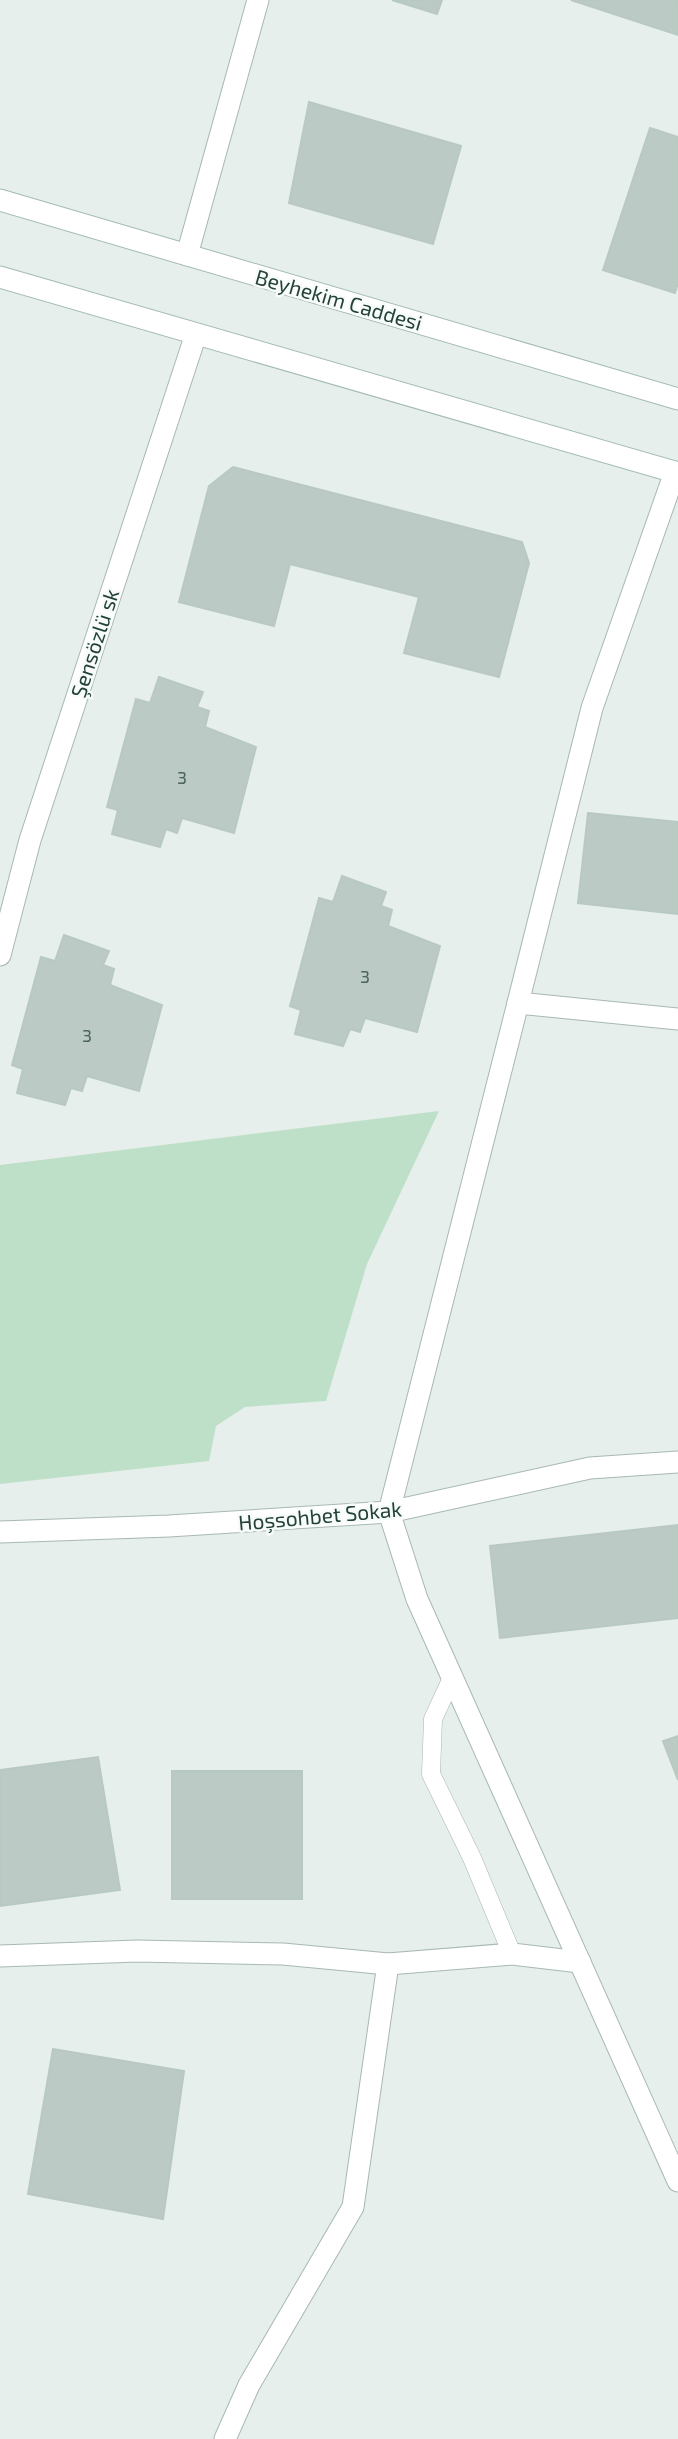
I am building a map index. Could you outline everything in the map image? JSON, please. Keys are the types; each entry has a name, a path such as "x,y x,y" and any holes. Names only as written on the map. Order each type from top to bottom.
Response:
{"street":[{"path":"187,255 258,0"},
{"name":"Beyhekim Caddesi","path":"0,200 678,399"},
{"path":"0,277 677,473 592,708 389,1512 417,1599 678,2181"},
{"name":"Şensözlü sk","path":"0,955 30,840 196,334"},
{"path":"519,1003 678,1019"},
{"name":"Hoşsohbet Sokak","path":"0,1532 169,1526 389,1512 590,1468 678,1462"},
{"path":"0,1956 137,1951 283,1954 388,1964 512,1954 580,1962"},
{"path":"225,2439 249,2385 353,2207 388,1964"}],"lane":[{"path":"452,1678 433,1719 432,1774 472,1858 512,1954"}],"green space":[{"path":"439,1111 367,1264 326,1401 245,1407 216,1426 209,1461 0,1484 0,1165"}],"building":[{"path":"392,0 442,0 437,14"},
{"path":"571,0 678,0 678,35"},
{"path":"309,102 461,146 433,244 289,203"},
{"path":"650,128 678,137 678,283 675,293 603,270"},
{"path":"233,467 522,542 529,563 499,677 404,653 419,597 290,564 274,626 179,602 209,486"},
{"path":"159,677 203,692 197,707 209,711 205,727 256,747 234,833 182,818 177,833 166,829 160,847 112,834 118,810 107,807 136,699 150,703"},
{"path":"588,813 678,822 678,914 578,903"},
{"path":"342,876 386,892 381,906 392,910 388,926 440,946 417,1032 365,1018 360,1032 350,1029 343,1046 295,1034 301,1010 290,1006 319,898 333,902"},
{"path":"64,935 109,951 103,965 114,969 110,985 162,1005 139,1091 87,1076 82,1091 71,1088 65,1105 17,1093 23,1069 12,1065 41,957 55,961"},
{"path":"678,1525 678,1618 500,1638 490,1546"},
{"path":"678,1736 678,1780 663,1741"},
{"path":"98,1757 120,1890 0,1906 0,1770"},
{"path":"172,1771 302,1771 302,1899 172,1899"},
{"path":"53,2049 184,2071 163,2219 28,2194"}]}
